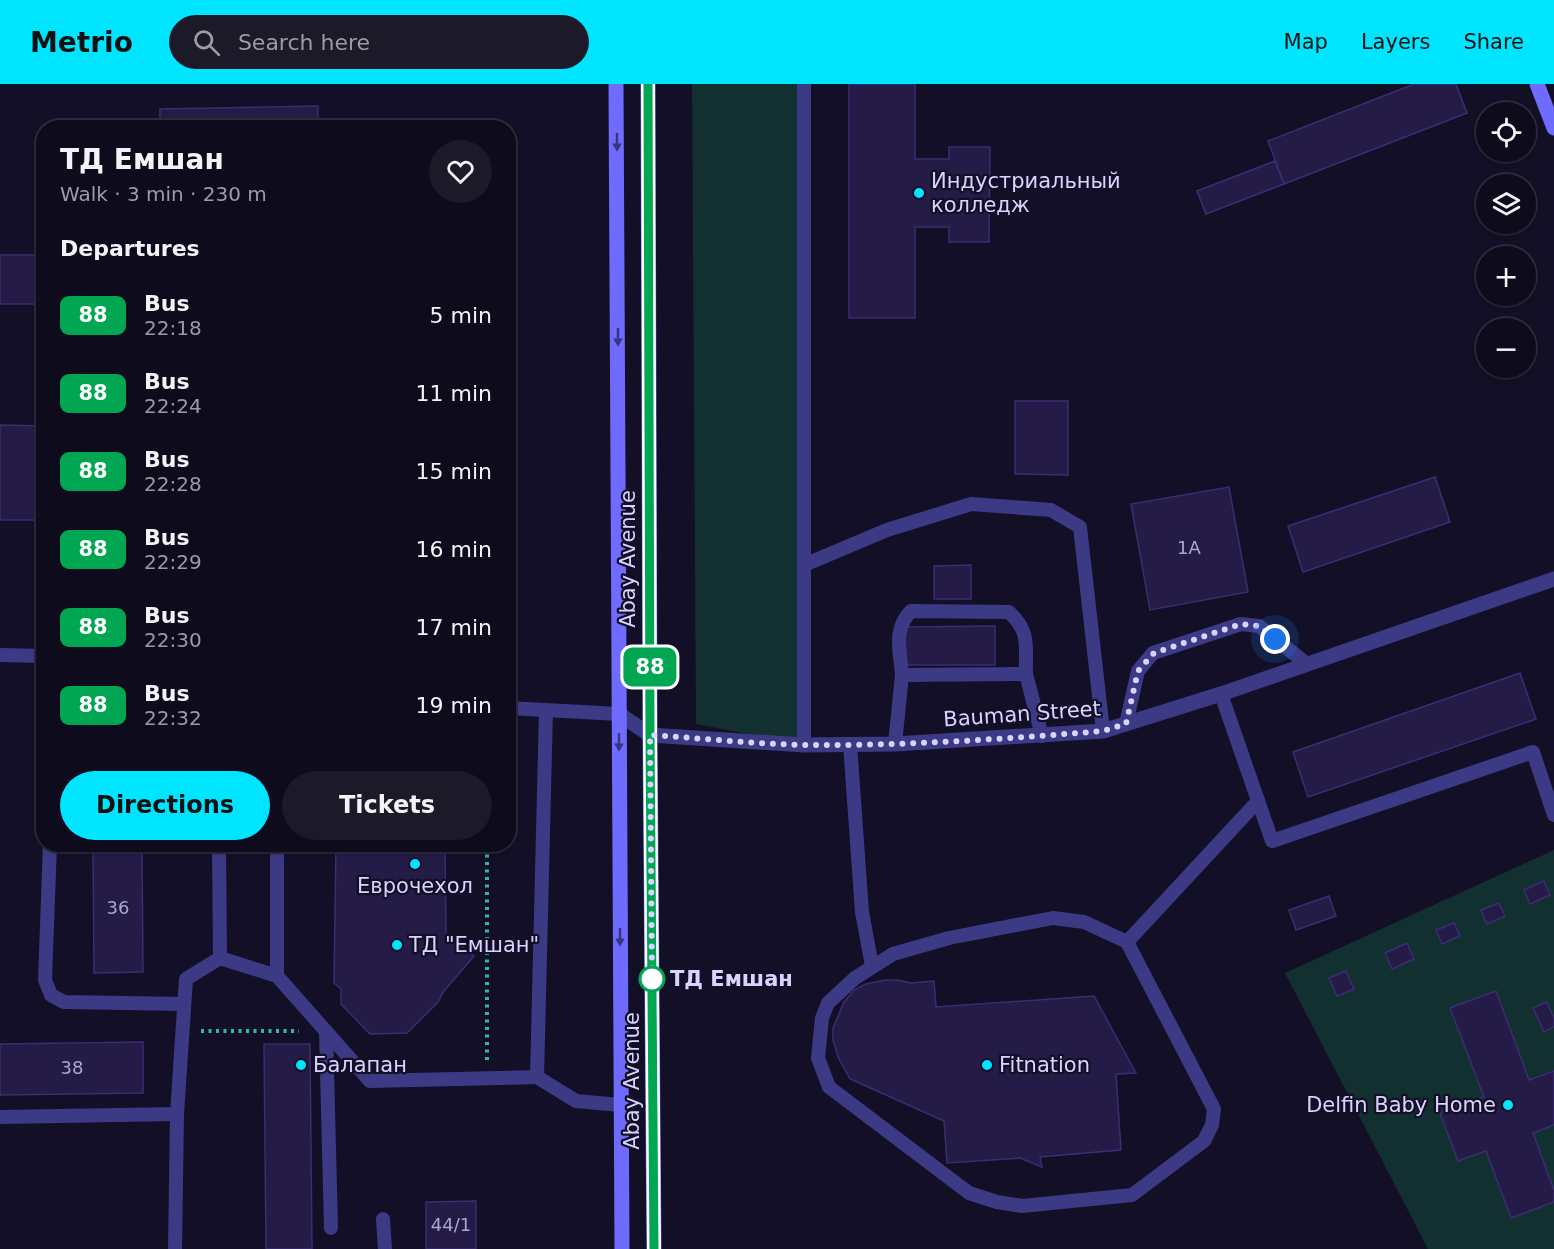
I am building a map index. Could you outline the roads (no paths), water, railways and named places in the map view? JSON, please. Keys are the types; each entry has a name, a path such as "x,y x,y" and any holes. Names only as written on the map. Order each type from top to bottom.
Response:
{"main road":[{"name":"Abay Avenue","path":"616,84 622,1249"},
{"name":"Abay Avenue","path":"648,84 654,1249"},
{"path":"1537,84 1554,128"}],"street":[{"name":"Bauman Street","path":"650,735 804,745 895,744 1103,731 1221,694 1554,579"},
{"path":"619,714 650,735"}],"lane":[{"path":"804,84 804,745"},
{"path":"804,565 887,530 971,504 1051,510 1080,527 1103,731"},
{"path":"895,744 902,675 899,631 902,620 911,611 1009,612 1020,623 1024,632 1026,674 1042,736"},
{"path":"1126,724 1138,671 1154,653 1241,624 1259,626 1308,664"},
{"path":"0,655 36,656"},
{"path":"902,675 1026,674"},
{"path":"1221,694 1272,842 1533,752 1554,815"},
{"path":"516,709 619,714"},
{"path":"537,1077 546,711"},
{"path":"850,744 862,912 872,966"},
{"path":"1127,942 1258,801"},
{"path":"50,852 45,980 51,995 64,1002 184,1004"},
{"path":"219,852 220,958"},
{"path":"277,852 277,976"},
{"path":"1053,918 1084,922 1127,942 1214,1109 1212,1125 1204,1141 1132,1195 1022,1206 997,1202 969,1193 829,1087 818,1058 822,1018 828,1003 855,978 893,954 949,938 1053,918"},
{"path":"175,1249 177,1114 186,979 220,958 277,976 370,1081 537,1077 576,1101 620,1105"},
{"path":"326,1031 331,1228"},
{"path":"0,1117 177,1114"},
{"path":"383,1219 385,1249"}],"place":[{"name":"Индустриальный колледж","path":"919,193"},
{"name":"Еврочехол","path":"415,864"},
{"name":"ТД \"Емшан\"","path":"397,945"},
{"name":"ТД Емшан","path":"652,979"},
{"name":"Балапан","path":"301,1065"},
{"name":"Fitnation","path":"987,1065"},
{"name":"Delfin Baby Home","path":"1508,1105"}]}
